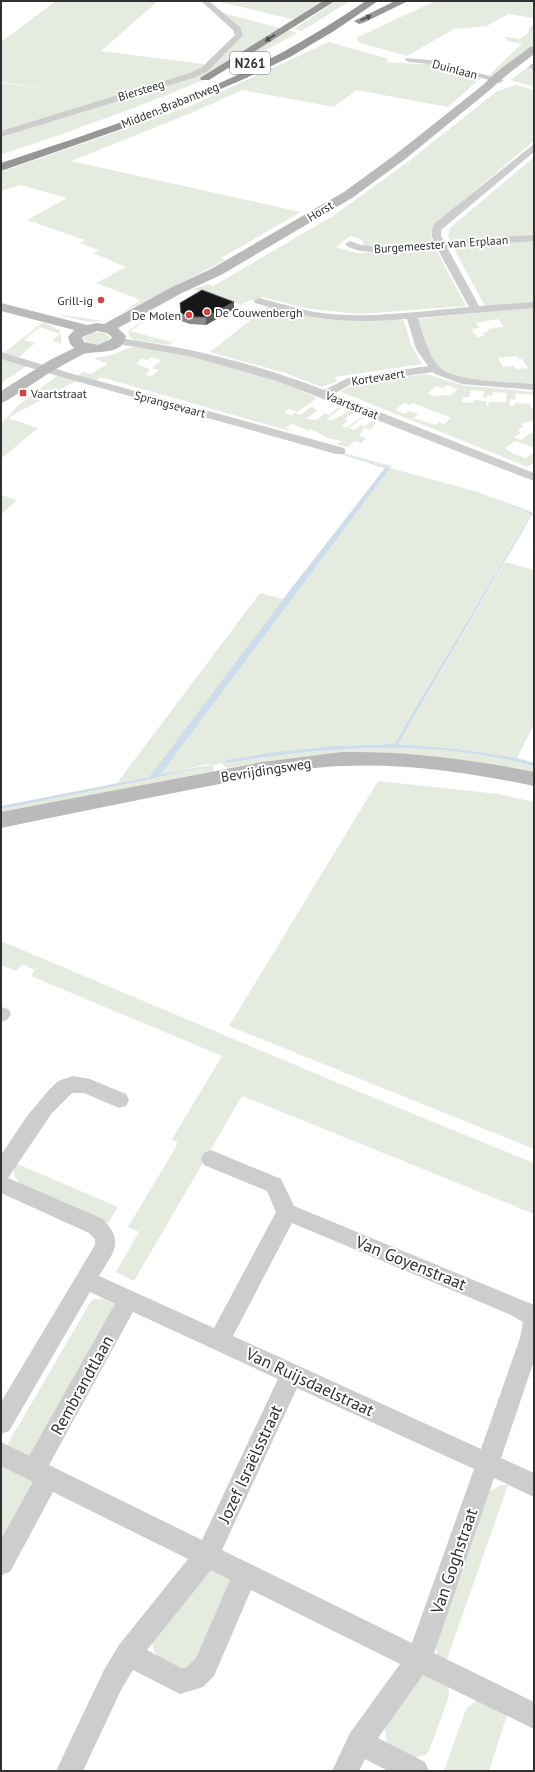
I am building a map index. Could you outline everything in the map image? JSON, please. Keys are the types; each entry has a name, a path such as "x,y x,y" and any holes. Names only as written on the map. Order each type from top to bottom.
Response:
{"highway":[{"name":"N261","path":"173,93 209,76 330,1"},
{"name":"Midden-Brabantweg","path":"1,160 136,113 208,83 257,60 308,33 359,1"},
{"name":"Midden-Brabantweg","path":"1,167 166,108 233,79 318,36 373,1"},
{"name":"N261","path":"318,36 341,29 403,1"},
{"name":"N261","path":"136,113 160,99"}],"street":[{"name":"Biersteeg","path":"1,134 200,72 239,35 237,29 205,1"},
{"name":"Horst","path":"82,339 105,348 114,333 139,313 177,290 216,272 348,195 400,157 534,49"},
{"name":"Duinlaan","path":"409,60 434,62 497,79"},
{"path":"476,311 440,245 436,236 436,230 439,225 534,147"},
{"name":"Burgemeester van Erplaan","path":"350,244 359,248 373,249 534,238"},
{"path":"259,301 300,312 342,318 370,319 534,305"},
{"path":"1,307 55,321 82,339"},
{"path":"412,316 422,349 435,368 445,376 462,380 534,387"},
{"path":"1,398 50,366 82,339 114,333"},
{"name":"Vaartstraat","path":"114,333 273,375 532,474"},
{"name":"Sprangsevaart","path":"1,355 50,366 340,451"},
{"name":"Kortevaert","path":"325,394 348,381 435,368"},
{"name":"Bevrijdingsweg","path":"1,820 239,772 337,760 399,760 450,764 534,779"},
{"path":"1,1172 51,1099 63,1087 72,1084 82,1085 119,1100"},
{"path":"211,1159 274,1184 287,1212 219,1341"},
{"path":"1,1184 96,1226 105,1236 105,1247 1,1421"},
{"name":"Van Goyenstraat","path":"287,1212 519,1308 534,1316 534,1325 531,1338 488,1464"},
{"name":"Van Ruijsdaelstraat","path":"86,1280 534,1485"},
{"name":"Rembrandtlaan","path":"1,1563 41,1473 129,1299"},
{"name":"Jozef Israëlsstraat","path":"69,1771 113,1679 128,1654 206,1555 292,1374"},
{"path":"1,1454 534,1716"},
{"name":"Van Goghstraat","path":"345,1771 359,1742 419,1659 488,1464"},
{"path":"128,1654 180,1681 194,1678 205,1667 245,1574"},
{"path":"359,1742 416,1771"}],"shaded area":[{"path":"56,1 158,1 101,51 204,64 197,72 1,132 1,83 48,89 1,82 1,42"},
{"path":"216,1 322,1 299,16 291,19"},
{"path":"336,1 350,1 302,31 294,29"},
{"path":"435,1 534,1 534,18 508,14 487,26 454,29 407,56 360,43 357,40 358,37"},
{"path":"223,13 298,33 241,63 147,103 1,155 1,137 208,70 243,33"},
{"path":"534,24 534,45 497,75 488,76 522,44 508,41 504,37 520,39 529,32 528,29"},
{"path":"329,42 389,59 385,61 392,63 431,64 481,78 448,107 356,90 334,107 242,90 196,111 71,161 301,212 221,258 225,260 119,315 141,300 96,283 126,267 93,253 99,250 80,243 85,240 27,220 67,198 21,185 1,191 1,172 190,106"},
{"path":"533,63 529,67 534,69 534,87 511,80"},
{"path":"516,85 534,90 534,141 434,225 430,233 433,242 372,248 365,246 361,239 350,236 336,247 357,253 434,249 436,250 466,306 360,314 310,309 262,297 259,301 250,300 241,305 229,300 224,301 193,289 208,284 213,286 333,216 409,161 497,91"},
{"path":"534,157 534,236 452,242 448,236 450,228"},
{"path":"534,240 534,303 486,308 453,247"},
{"path":"267,307 318,317 369,320 404,320 411,345 422,364 335,377 337,380 336,382 322,387 285,373 210,352"},
{"path":"534,307 534,384 483,381 456,376 446,372 438,367 434,362 426,344 418,319","holes":["498,319 504,327 487,329 489,332 482,333 485,336 477,337 471,329 480,328 476,323","517,356 519,359 522,359 528,368 517,369 514,366 503,367 498,358"]},
{"path":"57,314 103,321 112,318 104,321 91,322"},
{"path":"152,314 130,331 170,342 176,339 169,345 134,340 130,337 128,331"},
{"path":"43,322 61,331 59,332 61,335 61,344 52,341 60,334 40,327 24,340 35,343 19,357 4,353"},
{"path":"92,332 105,333 111,338 99,345 87,343 83,338"},
{"path":"131,347 164,349 249,371 284,383 317,398 297,412 289,409 284,412 291,415 295,413 300,415 311,407 318,410 306,419 317,420 325,413 329,415 339,407 341,408 327,419 331,421 349,411 353,413 345,419 348,421 341,426 346,428 364,417 349,428 354,430 361,425 364,427 372,421 376,422 371,430 364,428 359,436 366,438 361,443 354,441 348,447 337,445 341,441 328,438 311,429 308,431 292,424 286,428 293,432 100,377 94,382 77,376 84,372 90,374 108,364 94,358 112,355","holes":["152,357 161,360 152,368 159,370 152,376 145,375 150,369 136,364 141,359 147,360"]},
{"path":"1,359 27,366 1,383"},
{"path":"426,374 462,385 534,392 534,395 516,393 515,400 510,399 509,405 514,406 515,403 530,404 530,407 534,408 534,422 531,421 521,424 524,427 517,430 521,433 514,437 521,440 534,432 534,448 515,441 505,448 514,454 526,458 534,452 534,463 527,467 341,392 348,387 357,384","holes":["447,385 458,389 451,395 434,396 428,394 435,386 443,388","471,390 484,391 483,397 487,398 487,395 492,396 493,392 507,393 506,402 489,402 488,406 486,405 486,401 474,400 473,403 462,402 463,397 469,397","404,403 409,405 413,403 451,418 444,424 439,422 435,425 414,418 418,414 410,411 405,414 395,410"]},
{"path":"58,375 78,381 8,418 38,428 1,459 1,423 20,404"},
{"path":"340,452 392,466 390,468 339,454"},
{"path":"390,468 478,492 531,513 394,744 332,746 276,752 228,763 304,752 343,749 420,749 496,757 534,766 534,774 449,759 391,754 333,755 285,759 228,768 222,763 213,765 213,771 1,813 1,809 210,765 208,764 160,775"},
{"path":"1,495 17,500 1,515"},
{"path":"505,562 534,570 534,724 517,758 458,749 398,744"},
{"path":"260,593 283,599 149,777 117,783"},
{"path":"378,781 498,794 534,802 534,1149 229,1026"},
{"path":"1,941 357,1091 534,1163 534,1214 242,1096 134,1281 116,1272 139,1232 128,1227 176,1147 177,1142 172,1139 222,1056 31,976 35,970 23,964 16,971 1,965"},
{"path":"15,1163 118,1207 108,1223 23,1186 15,1176"},
{"path":"94,1299 104,1299 120,1307 32,1463 6,1447 91,1301"},
{"path":"1,1462 32,1477 33,1483 1,1547"},
{"path":"501,1485 508,1485 445,1665 439,1659 435,1645 486,1497 490,1491"},
{"path":"211,1568 226,1572 230,1581 194,1664 182,1669 162,1660 155,1652 152,1641"},
{"path":"425,1674 448,1686 449,1696 429,1751 425,1755 413,1758 393,1748 386,1741 385,1725 419,1678"},
{"path":"477,1700 507,1715 489,1771 444,1771 466,1709"}],"water":[{"path":"337,453 390,468 161,774 211,765 1,809 1,806 149,777 283,599 385,468"},
{"path":"490,496 533,513 398,744 458,749 517,758 534,763 534,766 496,757 458,752 381,748 304,752 228,763 226,762 227,760 276,752 332,746 394,744 531,514"}],"building":[{"path":"202,290 234,302 206,317 189,317 181,313 180,303"}],"place":[{"name":"Grill-ig","path":"101,300"},
{"name":"De Couwenbergh","path":"207,312"},
{"name":"De Molen","path":"189,315"},
{"name":"Vaartstraat","path":"23,393"}]}
